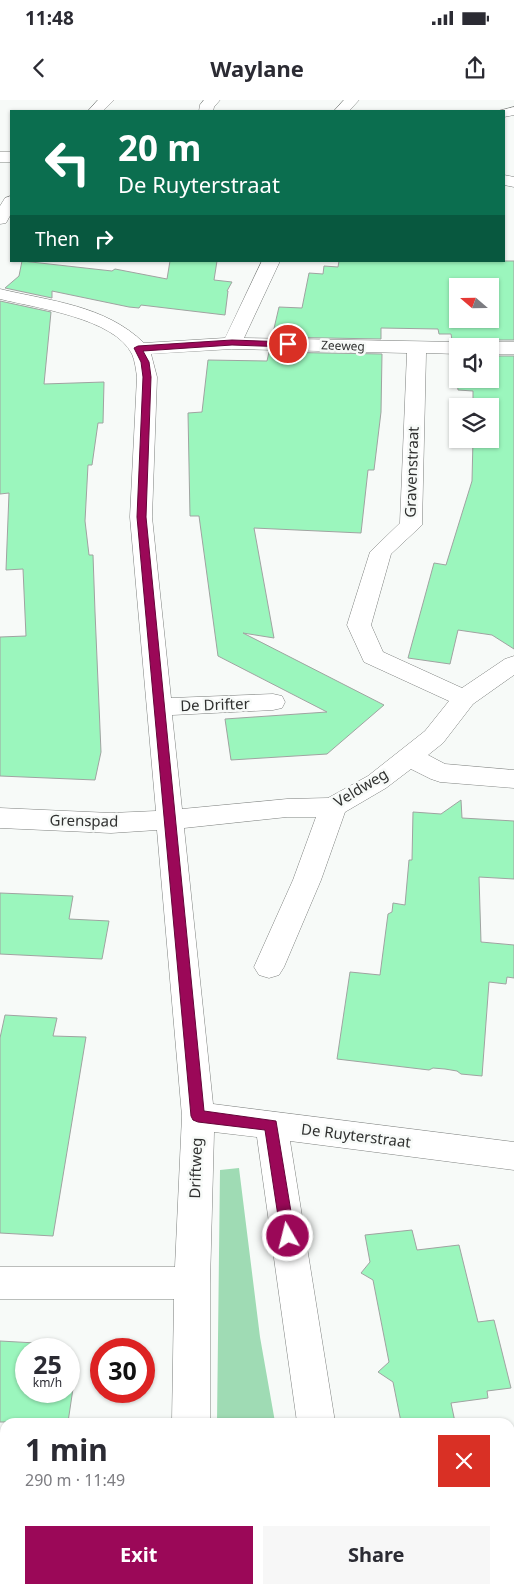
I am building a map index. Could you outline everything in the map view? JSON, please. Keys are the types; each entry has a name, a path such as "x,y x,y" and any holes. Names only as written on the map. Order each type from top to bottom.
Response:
{"street":[{"path":"96,110 107,100"},
{"path":"206,110 207,105 213,100"},
{"path":"342,110 352,100"},
{"path":"508,100 514,106"},
{"path":"0,219 10,203"},
{"path":"232,343 271,262"},
{"path":"0,294 96,318 114,326 138,348"},
{"name":"Zeeweg","path":"138,348 232,343 449,348"},
{"name":"Driftweg","path":"138,348 145,362 147,377 141,517 168,820 198,1116 192,1283 190,1418"},
{"name":"Gravenstraat","path":"417,348 411,525 381,552 359,625 373,657 464,698"},
{"path":"499,348 514,348"},
{"name":"Veldweg","path":"168,820 287,808 333,807 377,782 434,737 464,698 514,664"},
{"name":"De Drifter","path":"158,707 273,702"},
{"path":"409,756 440,773 514,779"},
{"path":"269,967 307,880 333,807"},
{"name":"Grenspad","path":"0,818 111,823 168,820"},
{"name":"De Ruyterstraat","path":"198,1116 514,1156"},
{"path":"271,1125 315,1418"},
{"path":"0,1283 192,1283"}],"green space":[{"path":"239,1168 260,1337 274,1418 217,1418 220,1170"}],"building":[{"path":"514,261 514,340 499,340 499,338 452,338 451,334 439,334 438,329 381,328 381,339 272,337 279,307 302,308 309,273 323,274 324,266 338,267 339,262"},
{"path":"22,262 112,271 115,269 167,279 170,262 217,262 214,280 232,282 227,291 225,315 141,305 139,308 129,307 52,291 52,298 5,288 19,276"},
{"path":"0,301 51,312 44,384 104,382 103,423 98,423 92,465 88,465 85,521 89,555 93,555 101,752 95,780 0,776 0,637 26,636 23,569 6,570 9,493 0,494"},
{"path":"269,352 382,354 381,412 374,470 368,470 361,533 254,528 274,638 243,633 384,705 327,754 231,760 225,719 327,712 218,656 199,516 190,516 188,413 202,412 208,360 267,361"},
{"path":"499,356 514,356 514,649 492,635 458,630 450,664 408,658 434,563 446,565 472,481 473,448 499,448 499,398 473,398 473,391 458,390 458,388 499,388"},
{"path":"461,800 462,818 514,821 514,879 479,877 481,942 514,945 514,978 507,977 506,984 489,982 482,1076 461,1074 457,1071 445,1069 433,1068 429,1070 337,1059 350,972 380,975 388,914 392,912 393,903 405,905 409,860 412,860 413,812 441,814"},
{"path":"0,893 73,896 69,919 109,921 102,959 0,954"},
{"path":"5,1015 57,1018 53,1036 86,1037 53,1236 0,1233 0,1038"},
{"path":"412,1230 417,1250 459,1245 478,1322 494,1320 511,1388 487,1391 488,1398 451,1403 454,1418 400,1418 393,1382 378,1372 389,1362 373,1280 361,1273 370,1262 365,1235"},
{"path":"0,1341 15,1342 15,1403 71,1403 69,1418 0,1418"}],"route":[{"path":"288,344 232,343 138,348 145,362 147,377 141,517 198,1116 271,1125 288,1236"}]}
